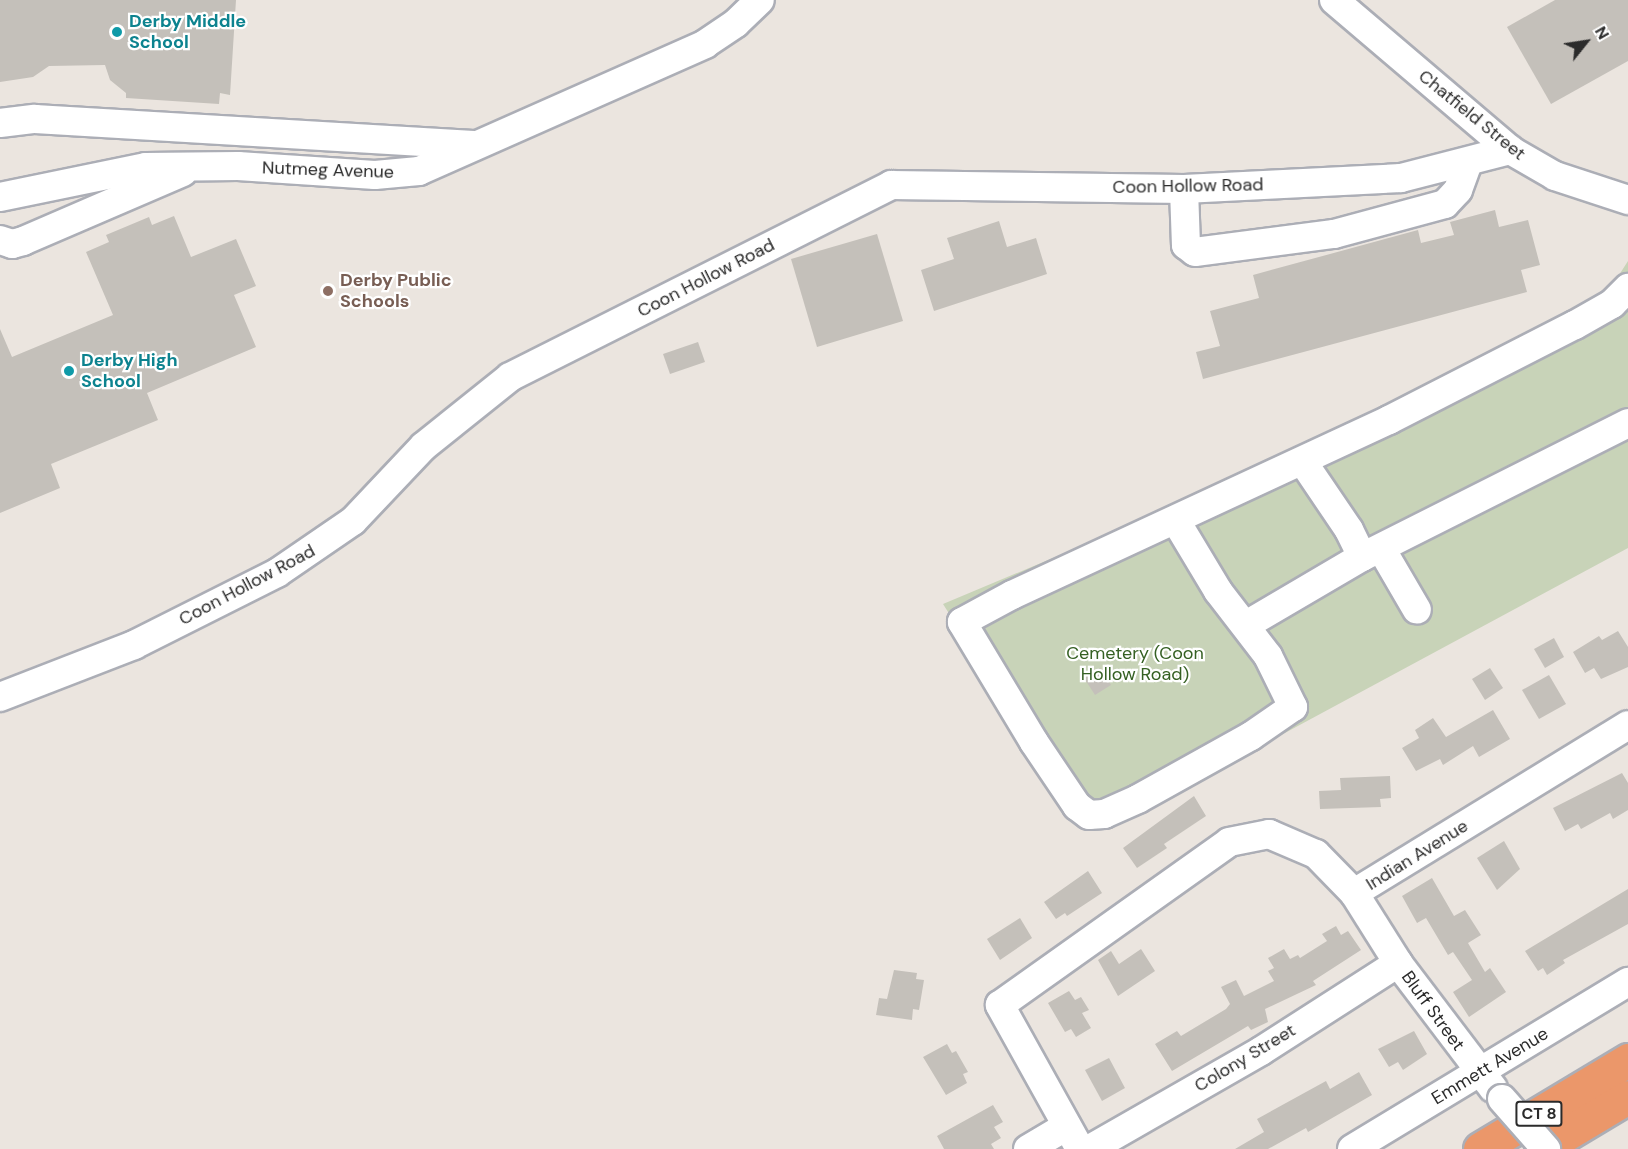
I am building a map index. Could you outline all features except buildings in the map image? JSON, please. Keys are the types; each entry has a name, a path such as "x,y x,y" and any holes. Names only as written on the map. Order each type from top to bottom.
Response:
{"highway":[{"path":"1597,1079 1628,1055"},
{"name":"CT 8","path":"1480,1149 1628,1060"},
{"name":"CT 8","path":"1541,1149 1628,1096"},
{"path":"1564,1149 1628,1117"}],"street":[{"name":"Nutmeg Avenue","path":"0,197 97,174 146,167 196,166 375,175 419,171 705,44 736,23 760,0"},
{"name":"Chatfield Street","path":"1334,0 1510,150 1555,176 1628,200"},
{"path":"0,123 35,119 478,145"},
{"name":"Coon Hollow Road","path":"0,697 134,645 277,573 353,521 424,446 510,377 891,185 1184,189 1401,178 1468,163 1510,150"},
{"path":"1184,189 1186,246 1195,252 1334,234 1445,204 1458,190 1468,163"},
{"path":"0,240 12,244 23,241 196,166"},
{"path":"1176,521 1218,591 1246,625 1278,672 1293,706 1251,736 1138,799 1104,814 1089,815 1077,806 962,622 1176,521 1303,462 1575,325 1612,304 1628,288"},
{"path":"1246,625 1372,553 1628,423"},
{"path":"1303,462 1349,530 1372,553 1417,610"},
{"name":"Indian Avenue","path":"1073,1137 1000,1005 1229,842 1269,834 1316,854 1354,893 1628,724"},
{"name":"Bluff Street","path":"1354,893 1398,963 1480,1074 1546,1149"},
{"name":"Colony Street","path":"1090,1149 1261,1051 1398,963"},
{"name":"Emmett Avenue","path":"1352,1149 1480,1074 1628,982"},
{"path":"1028,1149 1073,1137"}],"green space":[{"name":"Cemetery (Coon Hollow Road)","path":"1628,261 1628,548 1283,734 1086,831 943,604 1272,466 1552,324 1610,289"}],"place":[{"name":"Derby Middle School","path":"117,32"},
{"name":"Derby Public Schools","path":"328,291"},
{"name":"Derby High School","path":"69,371"}]}
